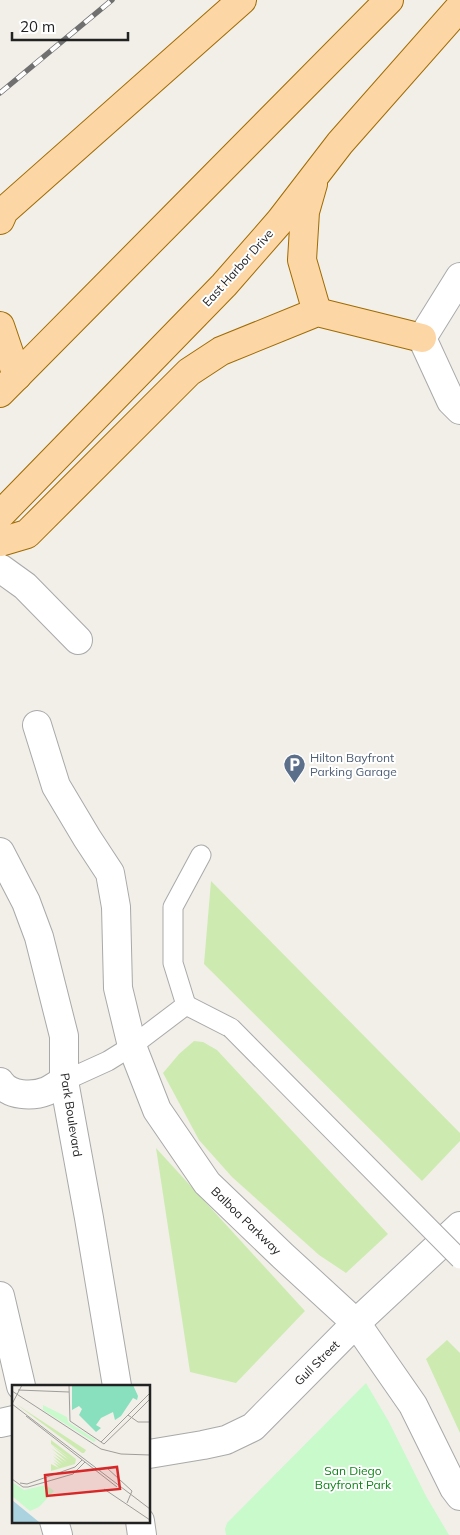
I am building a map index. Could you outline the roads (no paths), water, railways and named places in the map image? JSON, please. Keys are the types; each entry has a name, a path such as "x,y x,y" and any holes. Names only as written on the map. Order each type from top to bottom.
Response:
{"main road":[{"path":"0,220 4,211 242,0"},
{"path":"8,385 389,0"},
{"name":"East Harbor Drive","path":"0,515 224,286 280,221 340,143 460,6"},
{"path":"316,173 305,212 302,260 317,312"},
{"path":"0,542 27,534 190,372 221,351 317,312 422,338"},
{"path":"0,326 8,385"}],"street":[{"path":"460,277 422,338 451,401 460,410"},
{"path":"0,568 25,586 78,640"},
{"name":"Balboa Parkway","path":"37,725 56,786 110,873 116,907 118,988 132,1046 157,1110 207,1183 356,1323 413,1405 454,1488 460,1496"},
{"name":"Park Boulevard","path":"0,852 26,902 39,937 64,1036 64,1081 90,1218 117,1385"},
{"path":"0,1082 3,1086 14,1092 29,1095 46,1092 64,1081"},
{"name":"Gull Street","path":"150,1454 226,1440 253,1427 356,1323 460,1226"},
{"path":"0,1296 21,1385"},
{"path":"54,1522 58,1535"},
{"path":"140,1522 142,1535"}],"lane":[{"path":"201,855 173,907 173,963 186,1005 231,1028 460,1259"},
{"path":"64,1081 108,1061 132,1046 186,1005"}],"railway":[{"path":"0,93 112,0"}],"place":[{"name":"Hilton Bayfront Parking Garage","path":"294,784"}],"park label":[{"name":"San Diego Bayfront Park","path":"353,1478"}]}
